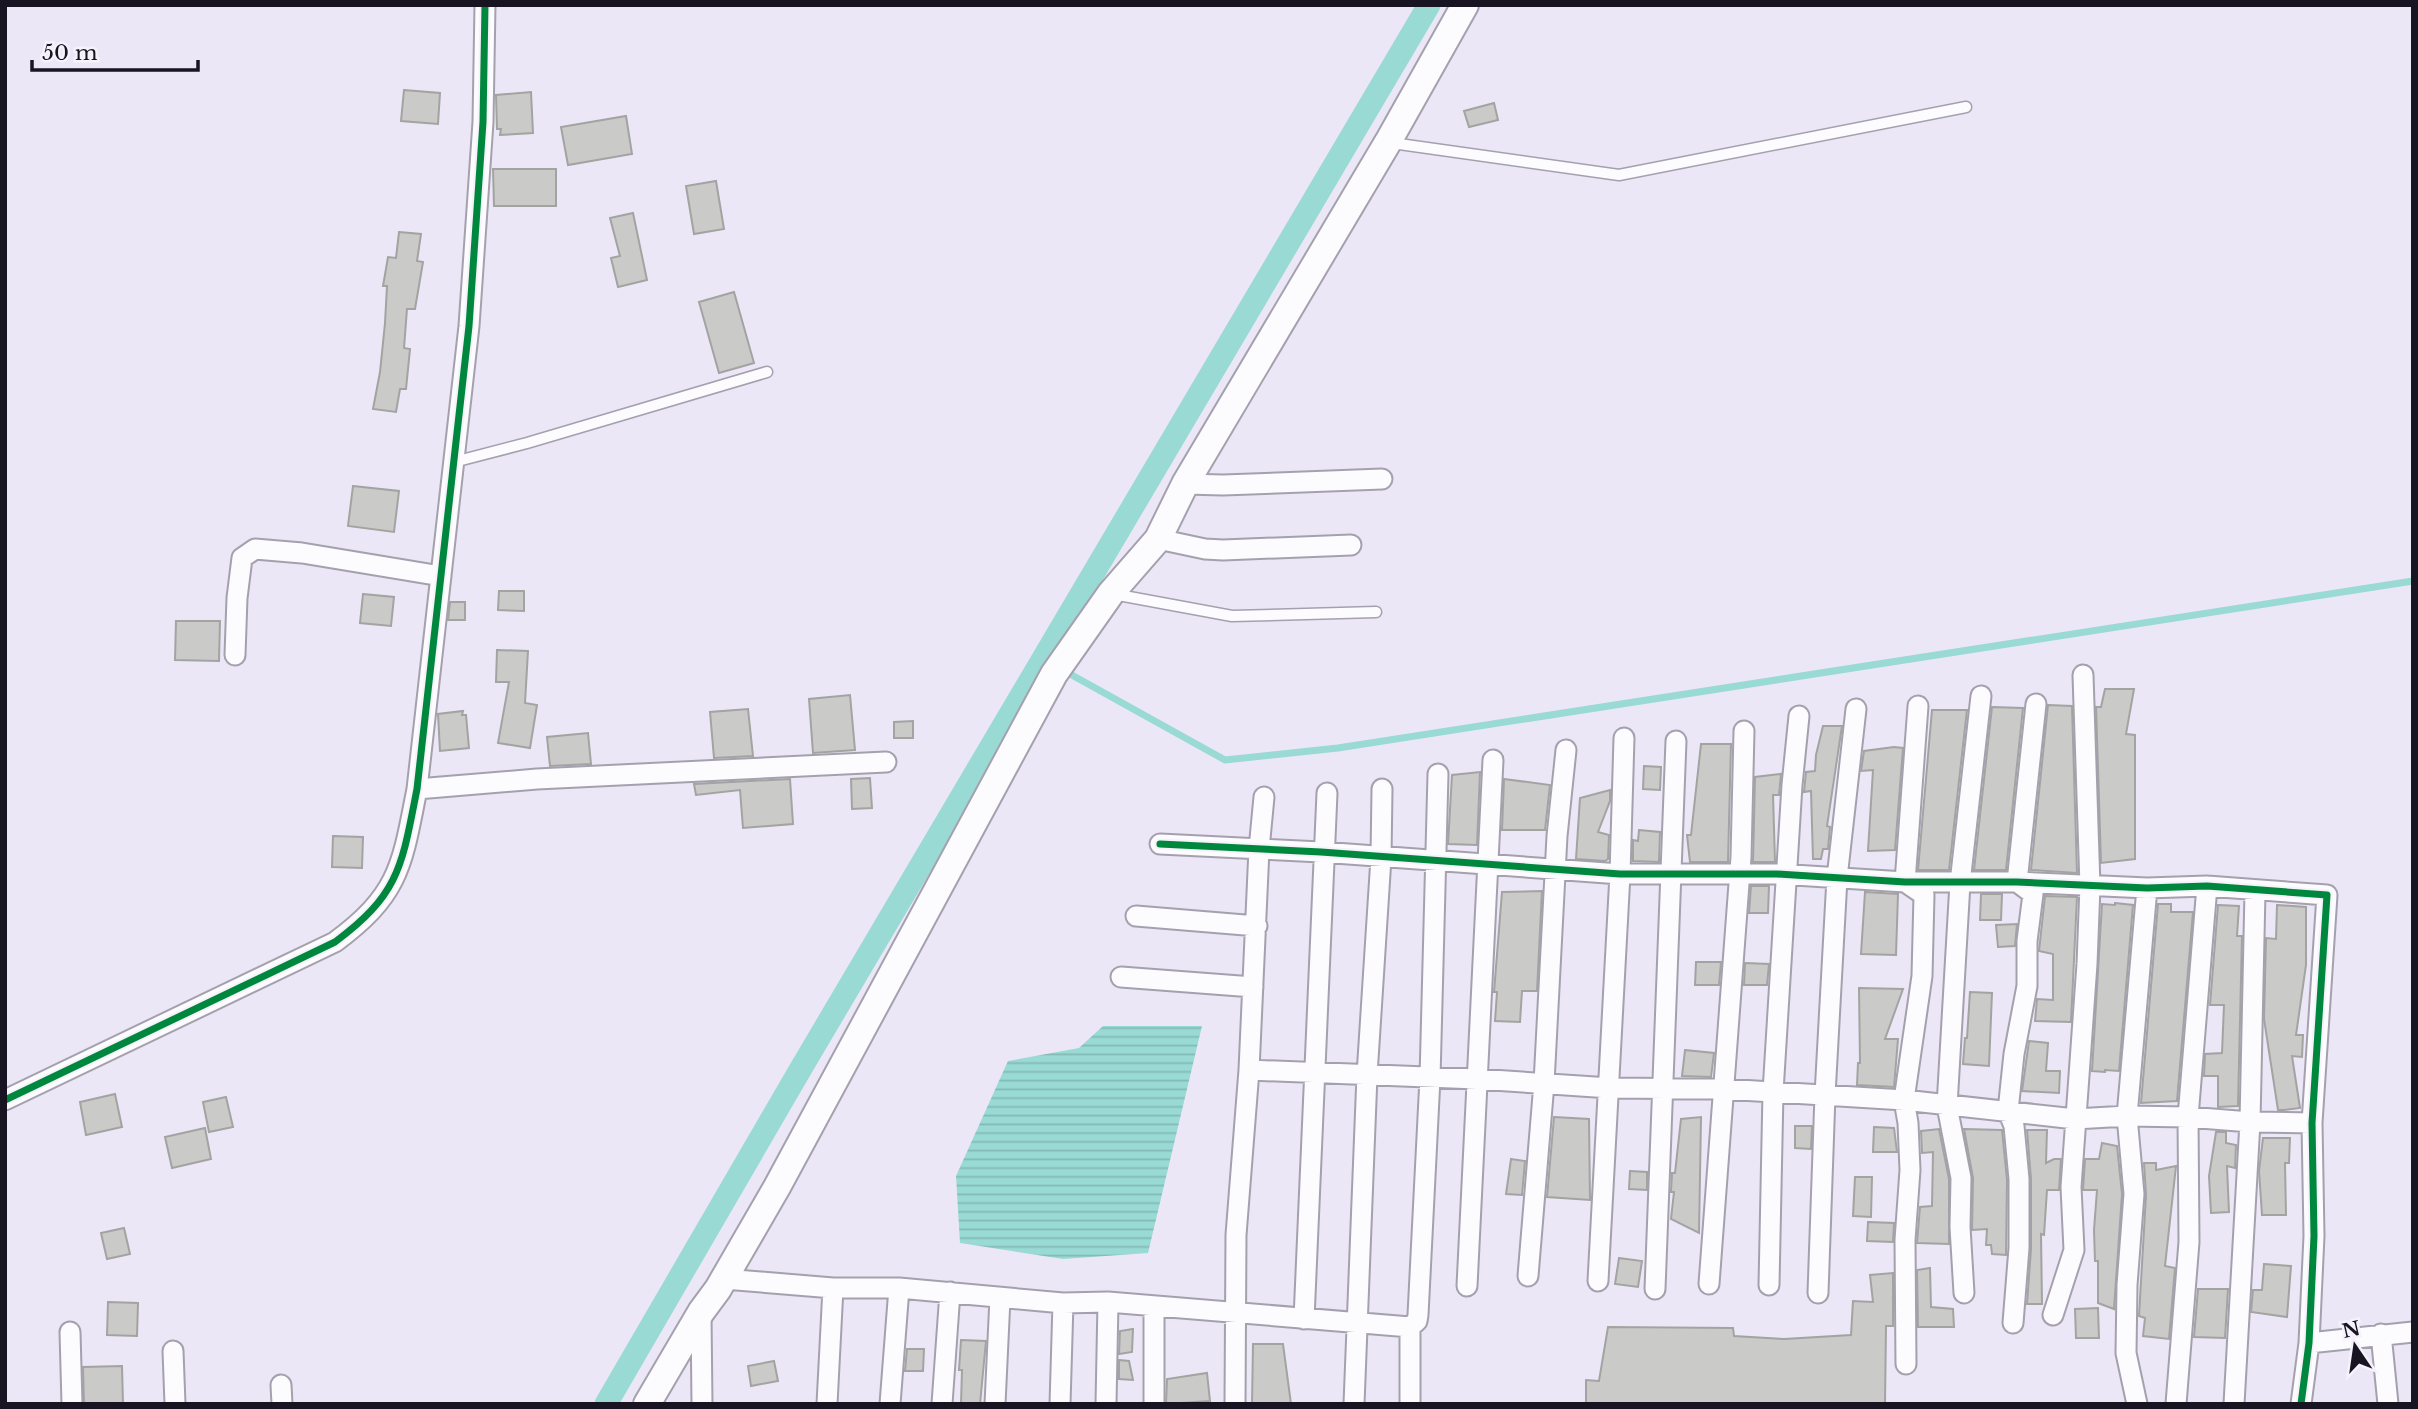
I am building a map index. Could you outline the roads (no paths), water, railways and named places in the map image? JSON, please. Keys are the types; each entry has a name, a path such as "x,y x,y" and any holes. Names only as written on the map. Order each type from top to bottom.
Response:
{"main road":[{"path":"647,1404 701,1312 724,1279 784,1174 1060,664 1111,593 1158,539 1185,484 1388,142 1465,5"}],"street":[{"path":"5,1100 335,942 377,907 392,884 404,856 417,789 469,326 482,122 485,5"},
{"path":"1185,484 1382,479"},
{"path":"1158,539 1223,550 1351,545"},
{"path":"235,655 236,598 242,558 255,549 302,553 442,576"},
{"path":"2053,1315 2074,1250 2071,1187 2090,886 2083,675"},
{"path":"1964,1293 1960,1227 1961,1178 1947,1106 1960,883 1981,696"},
{"path":"2017,882 2036,704"},
{"path":"1905,882 1918,706"},
{"path":"1818,1293 1837,878 1856,709"},
{"path":"1769,1285 1773,1092 1792,785 1799,716"},
{"path":"1709,1284 1739,873 1744,731"},
{"path":"1598,1281 1610,1088 1624,738"},
{"path":"1655,1289 1676,741"},
{"path":"1528,1276 1544,1083 1555,870 1566,750"},
{"path":"1467,1286 1493,760"},
{"path":"417,789 537,779 886,762"},
{"path":"724,1279 833,1288 899,1288 1063,1303 1108,1302 1410,1327 1417,1321 1418,1315 1430,1078 1438,774"},
{"path":"1354,1404 1367,1075 1381,858 1382,789"},
{"path":"1304,1319 1317,1074 1327,793"},
{"path":"1235,1404 1236,1235 1249,1070 1259,849 1264,797"},
{"path":"1160,844 1620,874 1739,873 1905,882 2017,882 2147,888 2207,886 2327,895 2312,1123 2314,1236 2309,1342 2301,1404"},
{"path":"1905,882 1924,895 1922,976 1905,1100 1910,1170 1905,1240 1906,1364"},
{"path":"2013,1323 2019,1248 2019,1179 2014,1126 2008,1111 2014,1054 2027,986 2026,941 2033,894 2017,882"},
{"path":"2176,1404 2189,1242 2188,1117 2207,886"},
{"path":"2137,1404 2126,1353 2127,1285 2134,1194 2127,1116 2147,888"},
{"path":"2234,1404 2250,1122 2255,891"},
{"path":"1136,916 1257,926"},
{"path":"1121,977 1253,987"},
{"path":"1249,1070 1477,1079 1610,1088 1724,1089 1905,1100 2075,1119 2188,1117 2312,1123"},
{"path":"827,1404 833,1288"},
{"path":"890,1404 899,1288"},
{"path":"943,1404 950,1292"},
{"path":"995,1404 1000,1298"},
{"path":"1106,1404 1108,1302"},
{"path":"1060,1404 1063,1303"},
{"path":"1154,1307 1154,1404"},
{"path":"701,1312 702,1404"},
{"path":"1410,1327 1410,1404"},
{"path":"70,1332 72,1404"},
{"path":"2309,1342 2413,1332"},
{"path":"2381,1334 2388,1404"},
{"path":"173,1351 175,1404"}],"lane":[{"path":"1388,142 1619,176 1966,107"},
{"path":"454,462 767,372"},
{"path":"1111,593 1232,616 1376,612"}],"waterway":[{"path":"606,1404 800,1070 1429,5"},
{"path":"1043,659 1225,760 1338,748 2413,581"}]}
